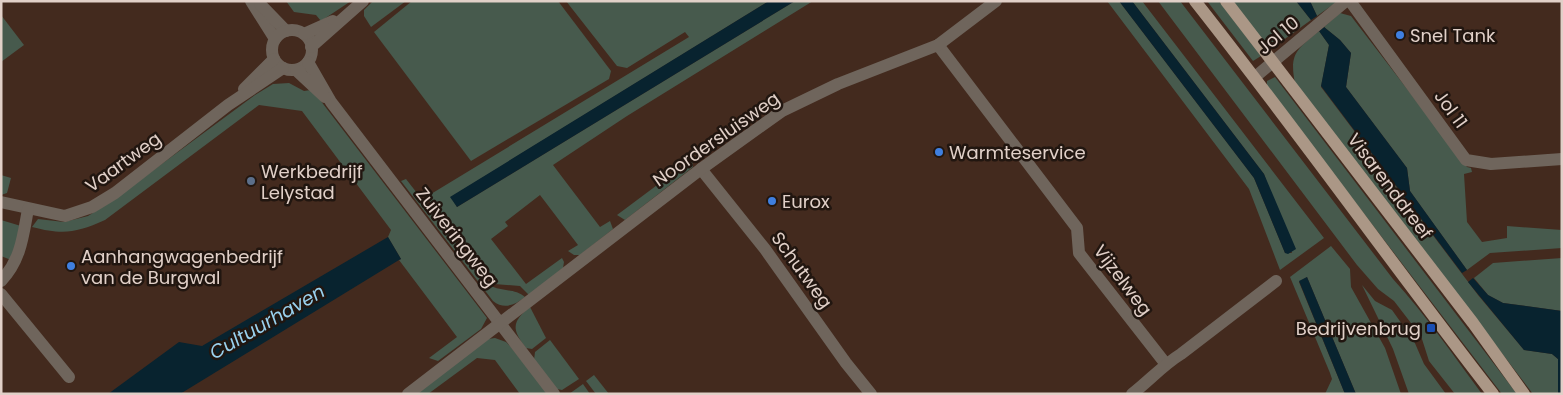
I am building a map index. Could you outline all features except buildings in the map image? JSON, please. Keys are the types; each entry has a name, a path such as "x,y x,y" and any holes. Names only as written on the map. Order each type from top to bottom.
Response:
{"main road":[{"path":"1195,1 1255,77 1416,294 1493,394"},
{"name":"Visarenddreef","path":"1226,1 1473,323 1524,394"}],"street":[{"path":"250,1 275,39"},
{"path":"257,1 286,31"},
{"path":"311,47 304,34 295,30 286,31 275,39 272,48 274,58 290,69 308,62 311,47 363,1"},
{"name":"Noordersluisweg","path":"408,394 701,169 782,111 838,84 938,46 996,1"},
{"name":"Jol 10","path":"1255,77 1348,1"},
{"name":"Jol 11","path":"1348,1 1466,160 1491,164 1562,159"},
{"path":"304,34 345,15"},
{"name":"Vijzelweg","path":"938,46 1077,228 1079,253 1165,363"},
{"name":"Vaartweg","path":"1,202 66,216 92,207 115,193 228,105 274,58"},
{"name":"Zuiveringweg","path":"308,62 331,102 554,394"},
{"name":"Vaartweg","path":"228,105 290,69"},
{"name":"Zuiveringweg","path":"290,69 331,102"},
{"name":"Schutweg","path":"701,169 765,249 846,363 871,394"},
{"path":"1,281 10,272 22,249 28,209"},
{"path":"1132,394 1155,376 1165,363 1181,354 1276,281"},
{"path":"1,294 69,378"}],"green space":[{"path":"286,1 351,1 321,21 316,15 294,12"},
{"path":"373,1 406,1 371,27 364,16 364,10"},
{"path":"412,1 558,1 611,71 609,79 471,161 374,32"},
{"path":"566,1 769,1 451,197 457,207 795,1 813,1 627,116 553,165 600,227 610,221 613,229 580,255 574,255 568,251 578,245 540,195 505,222 508,226 491,239 526,284 562,258 564,262 563,268 529,295 520,286 494,284 426,197 689,37 685,32 627,68 617,66"},
{"path":"1107,1 1119,1 1254,178 1285,253 1292,253 1264,174 1132,1 1142,1 1324,238 1280,270 1249,189"},
{"path":"1158,1 1180,1 1393,279 1428,321 1482,394 1455,394 1429,361 1421,336 1394,301 1378,289 1357,265"},
{"path":"1207,1 1219,1 1261,56 1253,61"},
{"path":"1232,1 1296,1 1311,20 1282,41 1264,43"},
{"path":"1310,1 1338,1 1317,16"},
{"path":"1340,13 1351,16 1467,167 1471,168 1472,172 1464,174 1467,222 1482,242 1507,238 1507,226 1562,230 1562,248 1490,253 1467,270 1410,191 1407,168 1346,87 1351,53 1340,40 1324,27"},
{"path":"1,15 24,45 1,62"},
{"path":"1319,31 1329,45 1321,87 1478,295 1524,350 1552,354 1558,359 1558,394 1533,394 1295,83 1293,65 1296,53"},
{"path":"1275,77 1517,394 1502,394 1267,87 1267,81"},
{"path":"289,83 304,91 311,90 317,96 487,318 481,329 438,361 429,358 457,337 399,260 401,259 388,237 391,230 302,111 259,105 105,220 86,228 61,232 32,227 38,219 64,222 88,216 113,200 255,95 273,84"},
{"path":"692,159 693,167 625,220 617,215"},
{"path":"1,175 11,178 7,193 1,195"},
{"path":"406,179 489,285 498,289 517,292 525,297 505,306 493,301 401,181"},
{"path":"1,220 21,226 11,260 1,256"},
{"path":"1331,246 1350,269 1351,287 1385,348 1401,394 1356,394 1307,277 1299,282 1345,394 1325,394 1332,379 1290,277"},
{"path":"1562,258 1562,311 1503,303 1488,295 1474,278 1493,263"},
{"path":"1362,285 1375,301 1392,310 1414,341 1424,364 1446,394 1409,394 1393,349"},
{"path":"530,307 546,338 532,349 526,348 516,331 519,317"},
{"path":"495,338 506,342 511,347 548,394 520,394 495,360 477,358 428,394 414,394 488,339"},
{"path":"550,340 579,379 562,390 557,389 534,360 535,352"},
{"path":"594,375 609,394 596,394 586,381"},
{"path":"583,384 590,394 569,394"}],"water":[{"path":"769,1 795,1 457,207 450,197"},
{"path":"1119,1 1132,1 1264,174 1296,249 1288,254 1285,253 1254,178"},
{"path":"1296,1 1310,1 1317,16 1311,20"},
{"path":"1324,27 1340,40 1351,53 1346,87 1407,168 1410,191 1467,270 1462,273 1321,86 1329,45 1319,31"},
{"name":"Cultuurhaven","path":"388,237 401,259 180,394 108,394 179,342 202,346"},
{"path":"1307,277 1356,394 1345,394 1299,281"},
{"path":"1473,278 1488,295 1503,303 1562,311 1562,394 1558,394 1558,359 1552,354 1524,350 1468,282"}],"place":[{"name":"Snel Tank","path":"1400,35"},
{"name":"Warmteservice","path":"939,152"},
{"name":"Werkbedrijf Lelystad","path":"251,181"},
{"name":"Eurox","path":"772,201"},
{"name":"Aanhangwagenbedrijf van de Burgwal","path":"71,266"},
{"name":"Bedrijvenbrug","path":"1431,328"}]}
